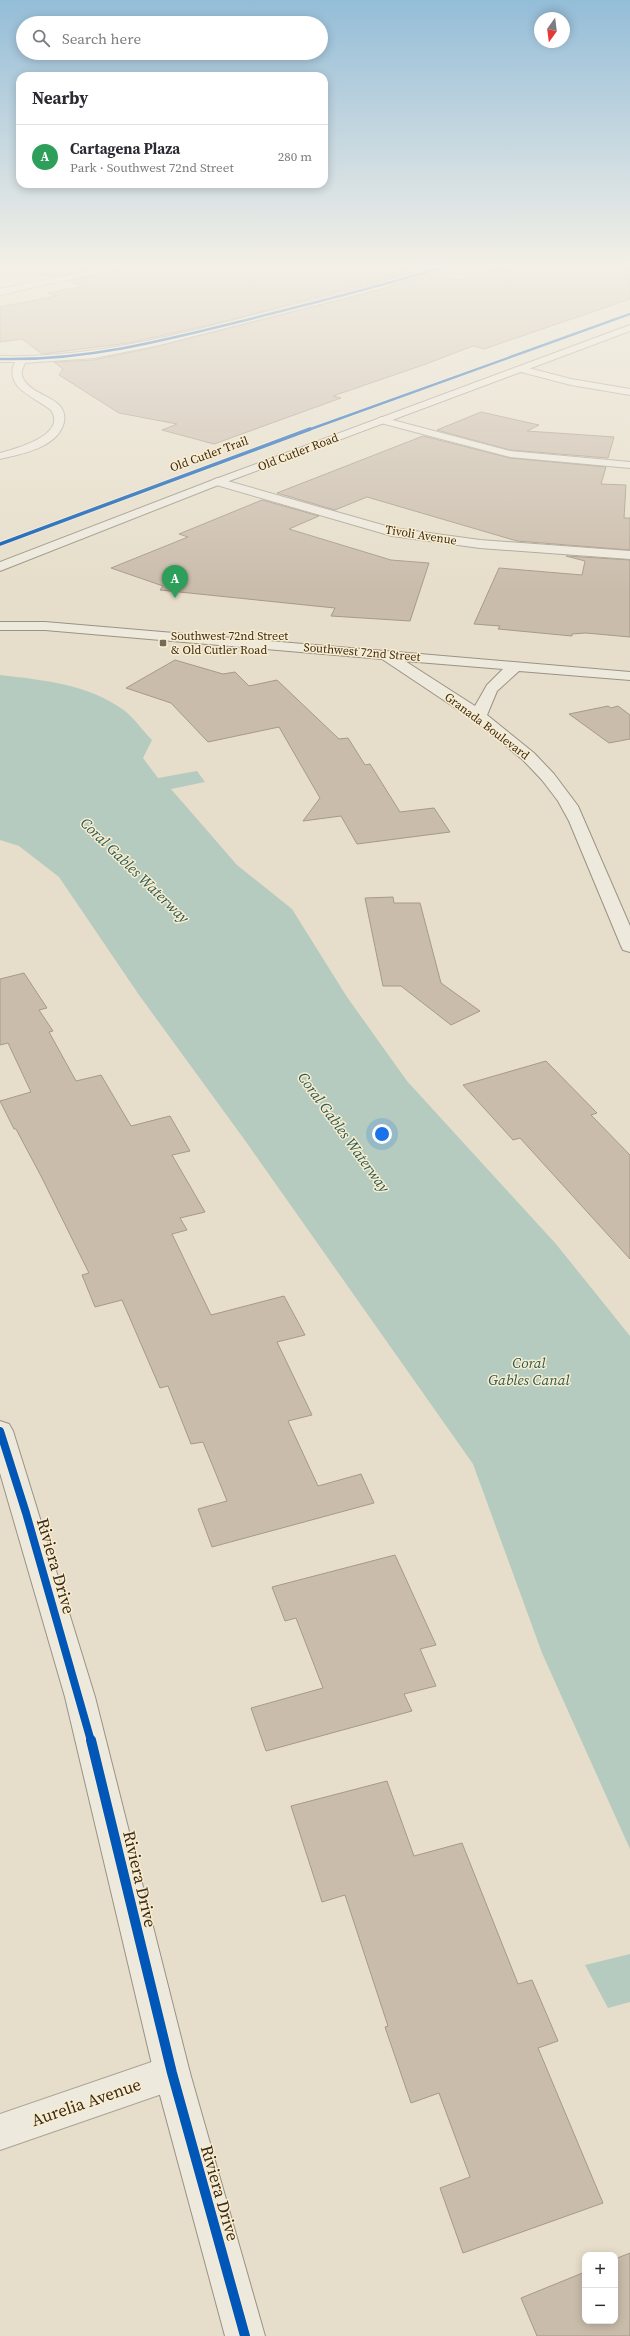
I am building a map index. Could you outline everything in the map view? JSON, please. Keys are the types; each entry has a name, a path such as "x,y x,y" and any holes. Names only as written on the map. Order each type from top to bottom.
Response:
{"street":[{"path":"0,456 42,442 55,431 59,422 58,410 28,390 19,381 16,373"},
{"name":"Old Cutler Road","path":"0,567 6,562 381,420 510,373"},
{"path":"536,373 571,382 630,392"},
{"path":"381,420 510,454 630,465"},
{"name":"Tivoli Avenue","path":"217,482 392,532 480,544 630,555"},
{"name":"Southwest 72nd Street","path":"0,615 38,622 45,626"},
{"name":"Southwest 72nd Street","path":"0,626 45,626 630,676"},
{"name":"Granada Boulevard","path":"385,654 479,718 526,754 566,800 588,847 630,946"},
{"path":"479,718 486,695 494,684 516,666"},
{"name":"Riviera Drive","path":"0,1431 36,1547 84,1712 172,2072 246,2336"},
{"name":"Aurelia Avenue","path":"0,2132 172,2072"}],"water":[{"name":"Coral Gables Canal","path":"0,675 49,681 81,689 111,702 125,711 152,740 143,758 158,778 197,771 205,782 171,789 237,865 292,909 347,997 407,1081 556,1244 630,1336 630,1849 542,1653 473,1464 244,1139 139,995 59,877 19,846 0,840"},
{"path":"630,1954 630,2002 608,2008 585,1965"}],"building":[{"path":"60,373 400,373 333,396 341,398 214,444 162,430 177,424 119,413 59,375"},
{"path":"481,412 539,425 527,431 614,437 608,458 510,450 437,430"},
{"path":"423,436 510,458 606,467 601,484 626,485 624,518 630,518 630,550 517,541 367,497 335,510 277,493"},
{"path":"262,500 319,516 289,529 391,560 429,563 410,621 331,616 335,608 160,590 163,586 111,568 188,537 179,534"},
{"path":"566,556 630,560 630,637 586,633 572,634 572,636 498,629 500,626 474,624 499,568 582,575 585,561"},
{"path":"175,660 223,674 235,672 249,686 277,680 339,739 348,738 365,765 370,764 400,812 434,808 450,832 357,844 341,816 303,821 320,798 279,727 208,742 171,703 126,688"},
{"path":"608,706 611,708 618,706 630,715 630,739 609,743 569,714"},
{"path":"393,897 394,903 420,903 441,983 480,1011 451,1025 401,986 383,986 365,898"},
{"path":"24,973 47,1008 39,1010 53,1031 49,1032 76,1081 101,1075 131,1126 170,1116 190,1151 172,1155 205,1212 180,1218 187,1230 172,1234 211,1315 284,1296 305,1335 277,1342 312,1415 288,1421 318,1486 361,1474 374,1503 212,1547 198,1509 227,1501 203,1442 191,1444 168,1386 160,1388 122,1300 95,1307 82,1275 89,1273 41,1176 0,1101 31,1092 8,1043 0,1045 0,979"},
{"path":"546,1061 597,1113 591,1115 630,1155 630,1259 520,1138 513,1140 463,1085"},
{"path":"395,1555 436,1645 420,1649 436,1686 404,1694 412,1711 266,1751 251,1708 323,1688 296,1618 285,1621 272,1587"},
{"path":"387,1781 414,1856 462,1843 518,1984 532,1980 558,2041 538,2048 603,2203 463,2253 440,2188 470,2177 439,2093 411,2103 385,2027 388,2026 345,1895 322,1902 291,1806"},
{"path":"630,2253 630,2336 537,2336 521,2298 582,2273 582,2324 618,2324 618,2258"}],"cycle path":[{"name":"Old Cutler Trail","path":"0,544 131,497 154,486 467,373"},
{"path":"0,1431 26,1513 80,1697 124,1871 172,2073 245,2336"}],"place":[{"name":"Cartagena Plaza","path":"175,598"},
{"name":"Southwest 72nd Street & Old Cutler Road","path":"163,643"}],"water label":[{"name":"Coral Gables Waterway","path":"135,870"},
{"name":"Coral Gables Waterway","path":"344,1132"}]}
